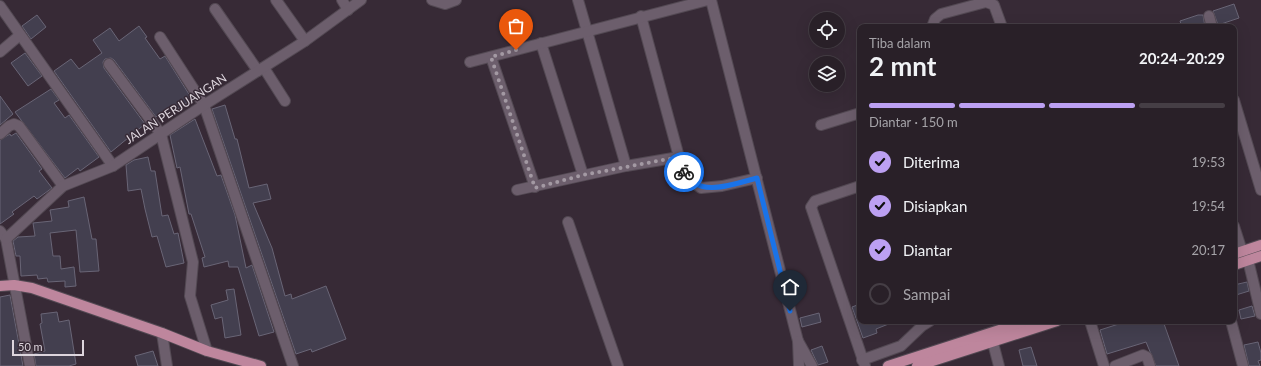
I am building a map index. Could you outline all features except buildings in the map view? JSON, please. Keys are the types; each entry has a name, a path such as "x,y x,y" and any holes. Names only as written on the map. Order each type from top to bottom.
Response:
{"main road":[{"path":"1238,252 1261,245"},
{"path":"1237,263 1261,256"},
{"path":"0,286 14,285 32,288 162,333 207,351 261,366"},
{"path":"888,366 1018,324"},
{"path":"917,366 993,343 1048,324"}],"street":[{"path":"276,0 305,41"},
{"path":"342,0 348,10"},
{"name":"JALAN PERJUANGAN","path":"3,235 63,186 113,166 204,105 305,41 362,0"},
{"path":"432,0 445,4 456,0"},
{"path":"578,0 626,166"},
{"path":"470,62 641,16 709,0 757,178 798,341 799,366"},
{"path":"933,24 935,19 941,14 986,2 994,5 1001,24"},
{"path":"0,6 113,166"},
{"path":"215,9 285,101"},
{"path":"641,16 679,157 687,178 701,188 722,186 757,178"},
{"path":"1209,16 1211,24"},
{"path":"0,52 20,35"},
{"path":"160,37 204,105 293,366"},
{"path":"541,43 583,175"},
{"path":"491,57 535,188"},
{"path":"108,64 161,134 193,262 190,296 207,351"},
{"path":"1237,110 1261,190"},
{"path":"821,125 857,114"},
{"path":"0,134 9,126 14,124 19,126 63,186"},
{"path":"517,190 535,188 583,175 626,166 679,157"},
{"path":"857,187 815,201 811,207 863,363 901,346 925,324"},
{"path":"568,222 618,366"},
{"path":"3,235 30,366"},
{"path":"1248,260 1261,314"},
{"path":"1091,324 1104,366"},
{"path":"1232,324 1243,366"},
{"path":"162,333 167,366"},
{"path":"798,341 812,366"},
{"path":"993,343 999,366"},
{"path":"1114,366 1143,355 1148,357 1150,366"}],"way so far":[{"path":"516,50 491,57 535,188 583,175 679,157 684,172"}],"route":[{"path":"684,172 687,178 701,188 722,186 757,178 790,311"}]}
